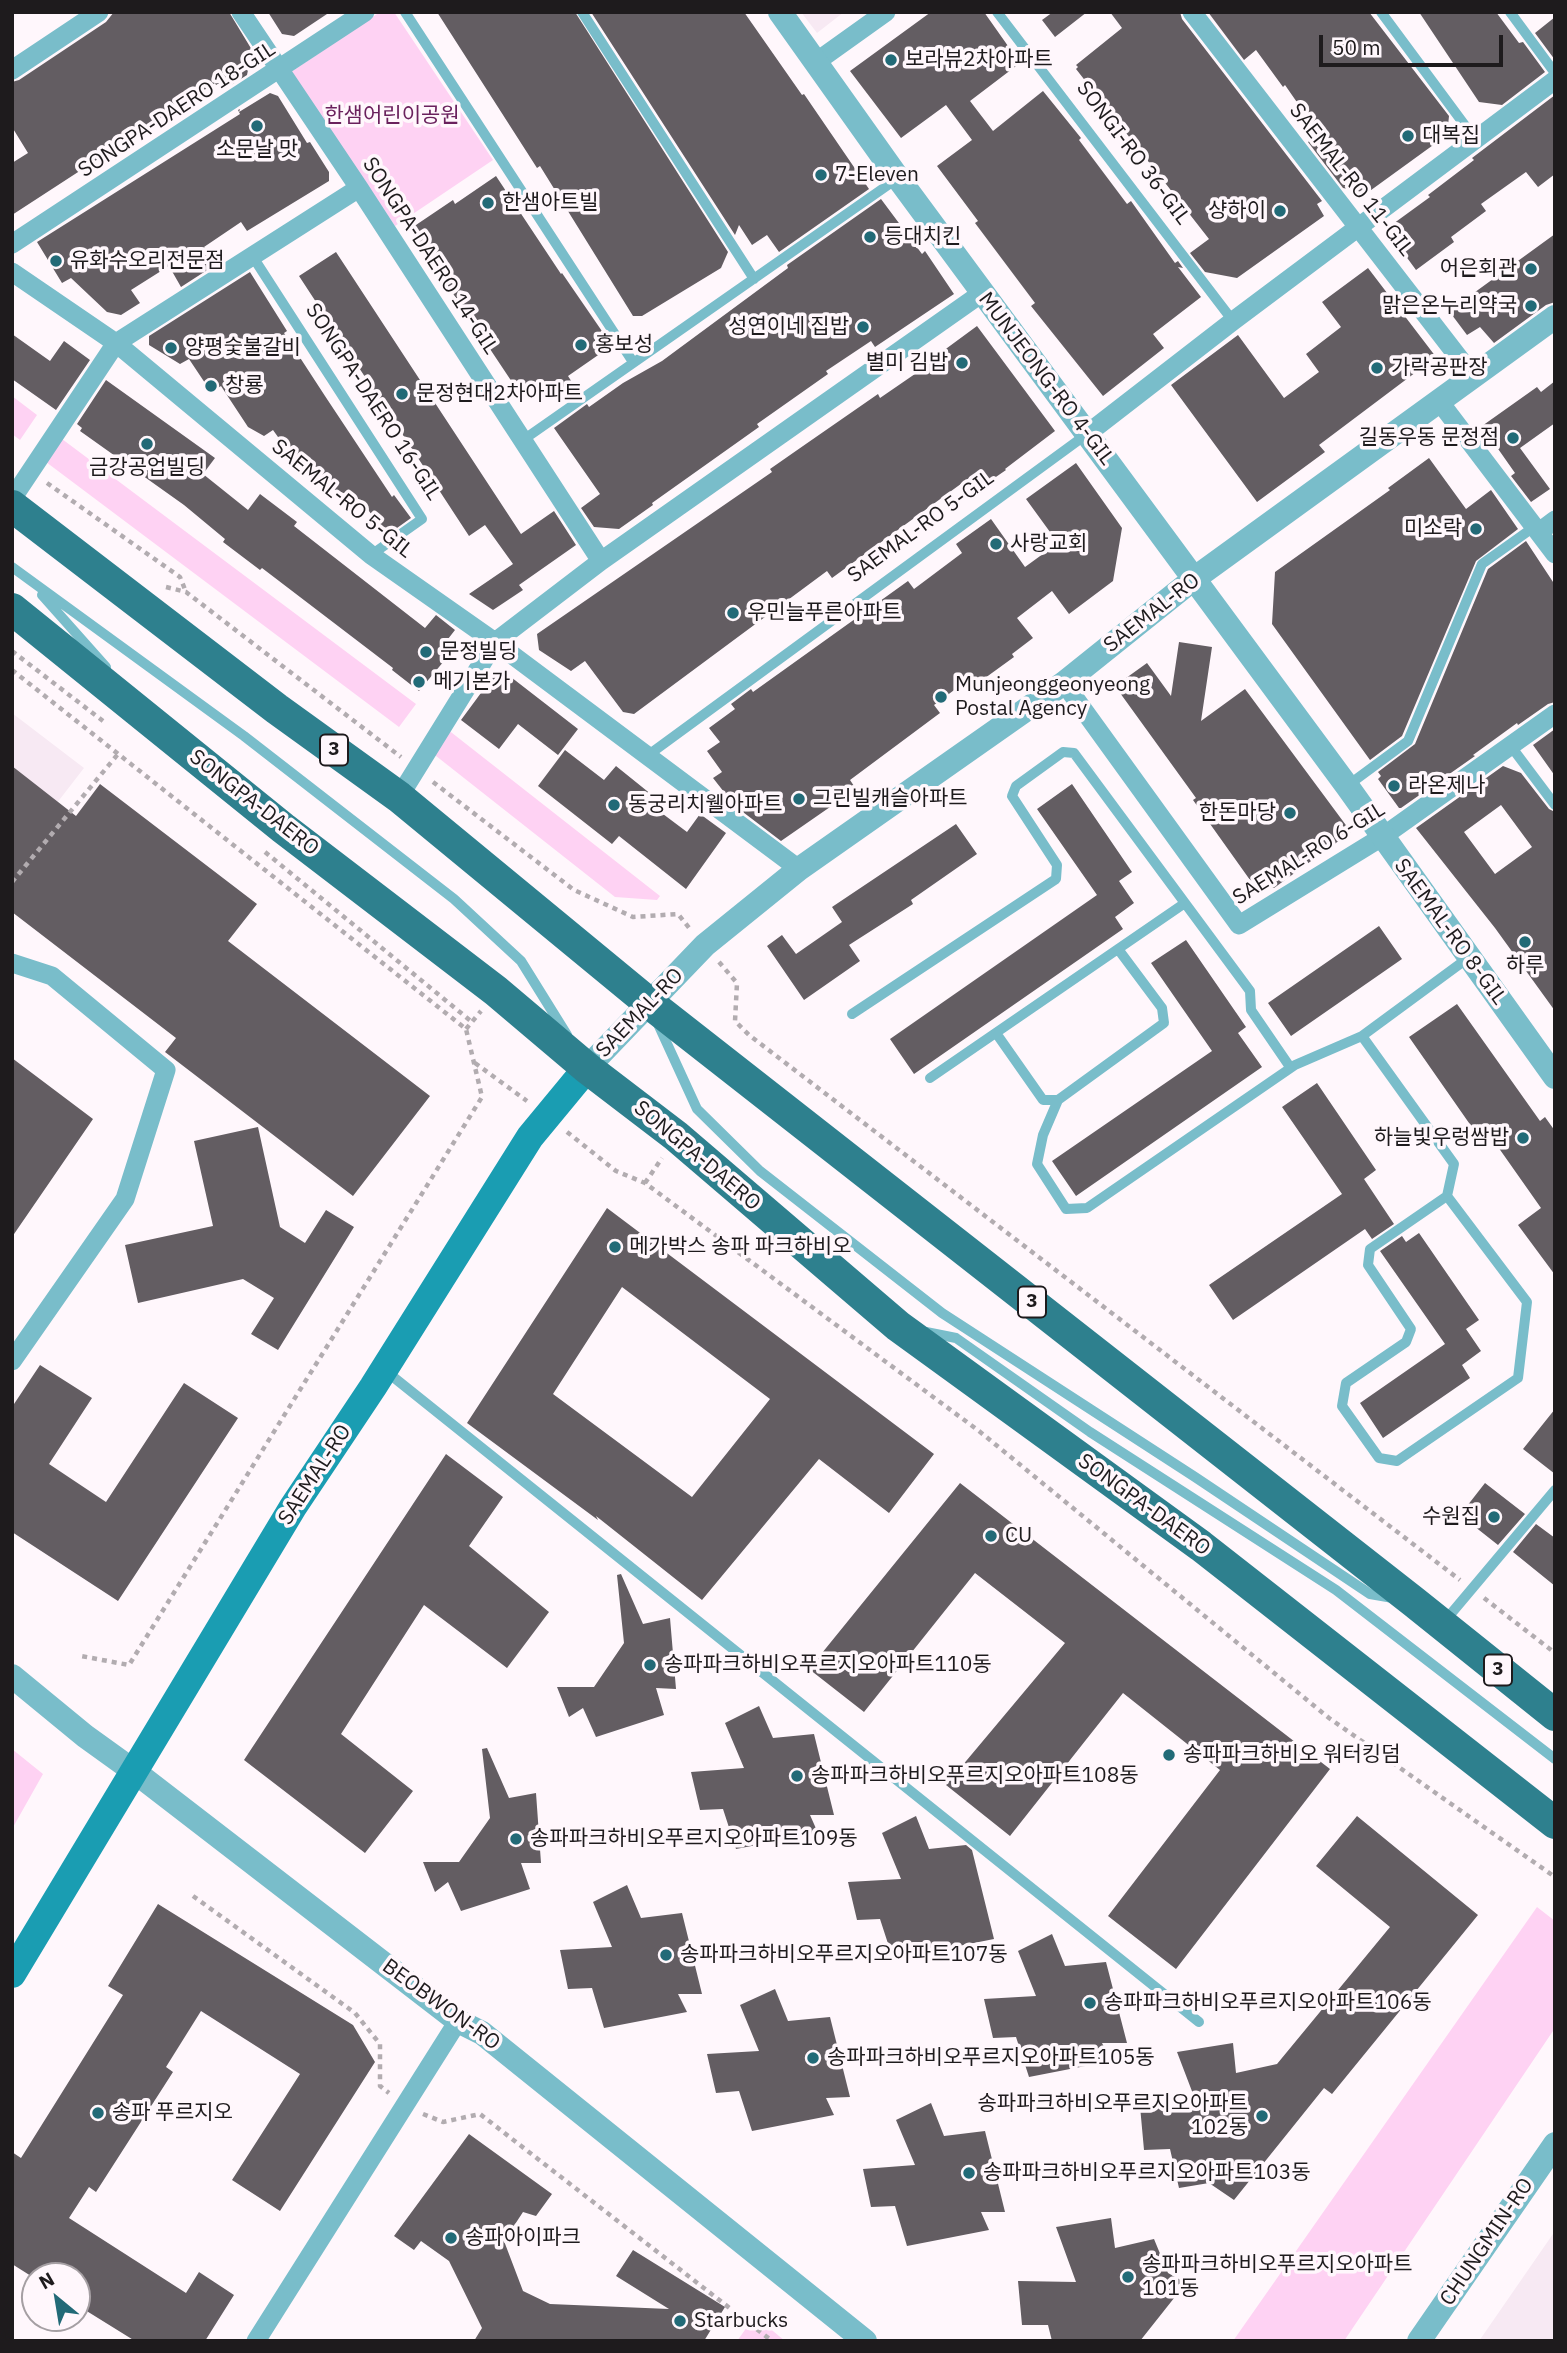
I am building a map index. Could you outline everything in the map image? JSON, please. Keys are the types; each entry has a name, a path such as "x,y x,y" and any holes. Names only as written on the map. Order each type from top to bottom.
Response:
{"main road":[{"name":"3","path":"12,506 277,709 399,797 649,1003 1555,1715"},
{"name":"SONGPA-DAERO","path":"12,610 283,828 496,990 587,1068 676,1136 898,1326 1201,1546 1555,1823"},
{"name":"SAEMAL-RO","path":"12,1974 293,1507 384,1370 530,1138 587,1068"}],"street":[{"path":"12,70 99,12"},
{"name":"SONGPA-DAERO 14-GIL","path":"241,12 359,188 601,561"},
{"name":"SONGPA-DAERO 18-GIL","path":"12,244 365,12"},
{"name":"MUNJEONG-RO 4-GIL","path":"780,12 982,293 1195,578"},
{"path":"816,62 886,12"},
{"name":"SAEMAL-RO 11-GIL","path":"1192,12 1474,376"},
{"path":"1087,434 1555,80"},
{"path":"12,499 116,343 359,188"},
{"name":"SAEMAL-RO 5-GIL","path":"12,272 116,343 371,555 495,642 800,869"},
{"path":"399,797 495,642 601,561 982,293"},
{"name":"SAEMAL-RO","path":"587,1068 705,945 800,869 1064,683 1195,578 1555,317"},
{"path":"1439,401 1555,554"},
{"path":"1536,529 1555,520"},
{"name":"SAEMAL-RO 8-GIL","path":"1195,578 1555,1077"},
{"name":"SAEMAL-RO 6-GIL","path":"1064,683 1239,925 1382,837 1555,714"},
{"path":"12,963 52,976 166,1070 125,1199 12,1361"},
{"name":"BEOBWON-RO","path":"12,1676 85,1736 458,2021 482,2033 865,2341"},
{"path":"256,2341 458,2021"},
{"name":"CHUNGMIN-RO","path":"1419,2341 1555,2144"}],"lane":[{"path":"405,12 633,362"},
{"path":"582,12 754,279"},
{"name":"SONGI-RO 36-GIL","path":"997,12 1233,321"},
{"path":"1381,12 1475,139"},
{"path":"1510,12 1555,73"},
{"path":"523,440 898,178"},
{"name":"SONGPA-DAERO 16-GIL","path":"253,257 422,519 371,555"},
{"name":"SAEMAL-RO 5-GIL","path":"646,757 1087,434"},
{"path":"1347,786 1408,741 1482,564 1536,529"},
{"path":"12,569 244,736 454,899 521,961 587,1068"},
{"path":"28,579 110,671"},
{"path":"119,681 164,732"},
{"path":"1510,745 1555,806"},
{"path":"852,1014 1056,878 1057,865 1012,796 1016,786 1063,752 1074,753 1250,991 1251,1010 1290,1068"},
{"path":"930,1078 1185,903"},
{"path":"1118,949 1162,1008 1164,1023 1058,1100 1043,1135 1037,1164 1066,1209 1087,1208 1290,1068 1362,1036 1469,957"},
{"path":"649,1003 697,1109 760,1171 942,1313 1370,1594 1414,1602"},
{"path":"996,1034 1043,1100 1058,1100"},
{"path":"1362,1036 1454,1164 1447,1196 1370,1249 1368,1265 1410,1329 1406,1342 1346,1383 1342,1406 1379,1458 1397,1461 1518,1378 1528,1302 1447,1196"},
{"path":"898,1326 956,1338 1090,1432 1336,1590 1555,1759"},
{"path":"384,1370 1199,2022"},
{"path":"1441,1625 1555,1490"}],"path":[{"path":"30,472 180,578 186,592"},
{"path":"12,651 105,723"},
{"path":"12,670 466,1029 482,1097 129,1665 81,1656"},
{"path":"12,882 118,754"},
{"path":"261,850 472,1022"},
{"path":"737,983 735,1021 749,1035 1555,1653"},
{"path":"616,1171 645,1183 979,1431 1329,1718 1555,1877"},
{"path":"193,1896 355,2013 380,2044 380,2086 404,2106 443,2122 480,2113 772,2341"}],"shaded area":[{"path":"801,12 844,12 817,33"},
{"path":"12,713 84,768 12,861"},
{"path":"1555,2231 1555,2341 1479,2341"}],"green space":[{"name":"한샘어린이공원","path":"380,12 394,12 493,160 395,226 291,72"},
{"path":"12,396 37,415 20,440 12,434"},
{"path":"62,439 416,704 399,727 46,462"},
{"path":"447,729 660,896 657,900 615,897 431,752"},
{"path":"12,1749 43,1774 12,1829"},
{"path":"1537,1907 1555,1921 1555,2028 1344,2341 1233,2341"},
{"path":"755,2316 785,2341 737,2341"}],"building":[{"path":"114,12 229,12 252,50 247,75 225,89 221,82 216,85 215,83 12,215 12,163 28,153 12,127 12,82 106,22"},
{"path":"268,12 330,12 294,36 282,34"},
{"path":"437,12 575,12 728,252 721,268 642,316 633,316 540,166 537,168"},
{"path":"591,12 744,12 869,189 779,252 767,235 752,245 739,225 735,235"},
{"path":"931,12 984,12 1020,63 970,101 993,131 1043,91 1081,138 1079,140 1127,204 1131,201 1175,263 1178,261 1183,268 1178,267 1201,297 1153,334 1164,348 1103,396 1031,306 1035,303 975,223 978,221 937,166 972,140 946,105 901,138 850,71"},
{"path":"1053,12 1087,12 1055,37 1042,20"},
{"path":"1110,12 1180,12 1182,19 1322,201 1317,204 1324,216 1237,278 1205,272 1190,253 1209,239 1076,69 1076,65 1122,28"},
{"path":"1208,12 1369,12 1449,116 1447,135 1367,193 1343,188 1308,142 1319,134 1285,85 1283,87 1256,50 1244,60"},
{"path":"1419,12 1496,12 1545,72 1502,105 1479,102"},
{"path":"1555,17 1555,60 1535,33"},
{"path":"270,93 278,96 307,143 310,142 329,172 329,181 247,231 241,222 204,247 215,265 181,287 169,266 131,290 140,303 121,315 107,312 71,278 62,283 37,242 240,114 239,112"},
{"path":"1555,95 1555,174 1538,187 1526,172 1481,204 1486,211 1451,237 1454,242 1416,270 1386,229 1430,197 1428,195 1474,160 1472,158"},
{"path":"496,176 606,337 604,351 568,376 577,390 522,397 410,229 453,200 455,204"},
{"path":"881,199 922,254 925,251 954,294 875,347 871,341 826,371 828,374 757,424 759,427 619,529 594,527 581,508 600,494 554,428 587,404 589,407 623,383 662,361 788,268 787,265"},
{"name":"어은회관","path":"1555,234 1555,302 1546,305 1494,343 1480,327 1467,335 1449,311"},
{"name":"문정현대2차아파트","path":"336,252 521,534 554,511 576,545 519,585 523,590 493,610 469,594 513,564 485,525 469,536 299,276"},
{"path":"1368,268 1436,357 1319,445 1325,452 1257,502 1171,385 1238,335 1284,398 1319,372 1306,354 1341,327 1322,302"},
{"path":"250,272 287,331 284,333 325,396 392,497 394,495 411,518 390,533 385,527 382,529 361,500 331,488 325,479 298,465 273,430 264,436 248,427 221,386 211,392 189,359 180,364 149,345 149,336"},
{"path":"977,326 1055,431 1006,470 977,490 969,478 832,578 827,571 634,714 623,712 585,661 571,671 539,650 537,634 772,472 770,469 878,394 880,398 944,354 943,351"},
{"path":"12,334 50,361 64,341 90,360 56,410 12,379"},
{"path":"106,380 215,458 203,474 248,510 260,494 297,522 294,526 425,628 436,615 455,630 441,648 449,655 419,691 262,568 260,570 223,542 225,539 184,505 80,431 82,428 77,424"},
{"path":"1555,381 1555,423 1520,448 1550,489 1531,502 1511,476 1515,473 1482,426 1537,387 1541,392"},
{"path":"1429,458 1466,509 1491,490 1518,529 1476,561 1402,736 1370,760 1272,624 1275,572 1390,490 1388,488"},
{"path":"1076,463 1122,528 1113,581 1069,614 1052,591 1017,618 1033,638 1012,654 1014,657 974,686 969,679 934,705 940,713 850,780 856,789 781,841 735,806 713,778 722,772 707,751 720,742 709,728 735,709 731,704 751,689 753,692 908,581 914,589 962,553 956,544 991,519 1025,567 1058,543 1026,499"},
{"path":"1526,541 1555,585 1555,702 1518,725 1517,723 1473,755 1475,756 1399,808 1378,779 1381,776 1378,772 1415,744 1488,569"},
{"path":"1179,642 1212,647 1201,721 1245,689 1351,832 1274,888 1255,887 1193,800 1196,798 1115,686 1147,663 1171,696"},
{"path":"507,674 578,729 558,755 518,724 499,749 461,720 492,678"},
{"path":"1555,729 1555,776 1533,745"},
{"path":"565,750 604,780 616,766 652,795 647,802 687,832 700,814 726,833 686,889 619,836 612,844 538,786"},
{"path":"12,766 76,816 100,784 257,904 228,941 430,1096 353,1196 165,1052 176,1038 12,912"},
{"path":"1503,766 1521,773 1549,809 1555,812 1555,1011 1495,928 1416,828","holes":["1501,805 1532,847 1495,874 1464,832"]},
{"path":"1072,784 1132,872 1119,881 1134,903 1115,917 1123,929 914,1074 890,1039 1097,895 1037,809"},
{"path":"956,824 977,854 911,900 913,904 849,945 860,961 804,1000 767,946 782,935 796,954 842,922 832,907"},
{"path":"1379,926 1402,959 1291,1036 1268,1003"},
{"path":"1186,940 1246,1027 1238,1033 1262,1067 1076,1196 1052,1161 1212,1051 1151,963"},
{"path":"1457,1004 1540,1121 1545,1117 1555,1131 1555,1275 1518,1225 1541,1208 1484,1127 1476,1133 1409,1037"},
{"path":"12,1058 93,1119 12,1237"},
{"path":"1317,1083 1376,1170 1364,1179 1394,1224 1372,1239 1365,1229 1233,1320 1209,1285 1342,1194 1282,1107"},
{"path":"258,1127 280,1227 305,1243 326,1210 354,1227 278,1350 251,1334 274,1298 243,1279 138,1303 125,1245 213,1226 194,1141"},
{"path":"607,1208 934,1454 889,1513 819,1459 702,1600 596,1516 598,1520 467,1423","holes":["622,1287 770,1399 692,1497 553,1394"]},
{"path":"1419,1233 1479,1320 1466,1329 1481,1351 1462,1365 1470,1378 1383,1438 1360,1403 1445,1344 1380,1251 1402,1236 1406,1242"},
{"path":"40,1365 92,1398 49,1464 106,1502 184,1383 238,1418 118,1601 12,1532 12,1407"},
{"path":"1555,1409 1555,1474 1523,1449"},
{"path":"446,1454 503,1497 469,1546 549,1612 507,1668 424,1605 341,1734 413,1791 365,1853 244,1760"},
{"path":"960,1483 1330,1769 1176,1969 1108,1916 1220,1770 1123,1693 1010,1836 946,1785 1065,1643 975,1573 864,1712 809,1669"},
{"path":"1485,1483 1525,1514 1498,1545 1460,1515"},
{"path":"1536,1524 1555,1538 1555,1586 1513,1552"},
{"name":"송파파크하비오푸르지오아파트110동","path":"621,1574 643,1624 670,1618 676,1689 656,1688 664,1715 596,1737 583,1708 569,1717 557,1687 594,1687 624,1643 617,1575"},
{"name":"송파파크하비오푸르지오아파트108동","path":"759,1706 773,1738 814,1734 834,1815 810,1815 818,1833 736,1849 723,1809 700,1810 691,1772 744,1768 725,1723"},
{"name":"송파파크하비오푸르지오아파트109동","path":"487,1748 509,1798 536,1793 541,1863 521,1863 530,1889 461,1911 448,1882 435,1892 423,1862 459,1862 490,1818 482,1749"},
{"path":"916,1816 929,1849 966,1845 972,1850 994,1939 893,1959 880,1919 857,1920 848,1882 901,1879 882,1833"},
{"path":"1357,1816 1478,1915 1332,2094 1324,2088 1234,2200 1209,2183 1179,2188 1170,2149 1144,2150 1140,2106 1198,2107 1177,2052 1233,2043 1236,2073 1277,2064 1390,1927 1316,1866"},
{"name":"송파파크하비오푸르지오아파트107동","path":"627,1885 641,1918 682,1913 702,1994 678,1994 687,2012 604,2028 592,1988 568,1989 560,1950 612,1947 593,1902"},
{"name":"송파 푸르지오","path":"158,1904 353,2025 375,2062 280,2211 232,2180 300,2074 201,2011 166,2067 173,2072 96,2192 89,2187 69,2218 186,2293 199,2272 234,2295 205,2341 135,2341 91,2314 91,2262 21,2262 21,2270 12,2264 12,2152 21,2158 123,1995 108,1986"},
{"name":"송파파크하비오푸르지오아파트106동","path":"1052,1934 1065,1966 1106,1962 1127,2043 1102,2043 1111,2061 1029,2077 1016,2037 993,2038 984,1999 1036,1996 1018,1951"},
{"name":"송파파크하비오푸르지오아파트105동","path":"775,1989 788,2021 830,2017 850,2097 826,2098 834,2115 752,2131 739,2091 716,2093 707,2054 759,2051 740,2005"},
{"name":"송파파크하비오푸르지오아파트103동","path":"931,2103 944,2136 985,2131 1005,2212 981,2212 989,2230 907,2246 895,2206 871,2207 863,2169 915,2165 896,2120"},
{"name":"송파아이파크","path":"469,2134 552,2194 536,2216 523,2212 504,2241 523,2291 550,2304 669,2309 616,2276 633,2250 725,2307 704,2341 474,2341 482,2328 449,2261 421,2241 414,2250 394,2236"},
{"name":"송파파크하비오푸르지오아파트 101동","path":"1111,2218 1115,2248 1154,2239 1168,2273 1186,2283 1140,2341 1052,2341 1048,2325 1022,2325 1018,2281 1076,2282 1056,2227"}],"place":[{"name":"보라뷰2차아파트","path":"891,60"},
{"name":"소문날 맛","path":"257,126"},
{"name":"대복집","path":"1408,136"},
{"name":"7-Eleven","path":"821,175"},
{"name":"한샘아트빌","path":"488,203"},
{"name":"샹하이","path":"1280,211"},
{"name":"등대치킨","path":"870,237"},
{"name":"유화수오리전문점","path":"56,261"},
{"name":"어은회관","path":"1531,269"},
{"name":"맑은온누리약국","path":"1531,306"},
{"name":"성연이네 집밥","path":"863,327"},
{"name":"홍보성","path":"581,345"},
{"name":"양평숯불갈비","path":"171,348"},
{"name":"별미 김밥","path":"962,363"},
{"name":"가락공판장","path":"1377,368"},
{"name":"창룡","path":"211,386"},
{"name":"문정현대2차아파트","path":"402,394"},
{"name":"길동우동 문정점","path":"1513,438"},
{"name":"금강공업빌딩","path":"147,444"},
{"name":"미소락","path":"1476,529"},
{"name":"사랑교회","path":"996,544"},
{"name":"우민늘푸른아파트","path":"733,613"},
{"name":"문정빌딩","path":"426,652"},
{"name":"메기본가","path":"419,682"},
{"name":"Munjeonggeonyeong Postal Agency","path":"941,697"},
{"name":"라온제나","path":"1394,786"},
{"name":"그린빌캐슬아파트","path":"799,799"},
{"name":"동궁리치웰아파트","path":"614,805"},
{"name":"한돈마당","path":"1290,813"},
{"name":"하루","path":"1525,942"},
{"name":"하늘빛우렁쌈밥","path":"1523,1138"},
{"name":"메가박스 송파 파크하비오","path":"615,1247"},
{"name":"수원집","path":"1494,1517"},
{"name":"CU","path":"991,1536"},
{"name":"송파파크하비오푸르지오아파트110동","path":"650,1665"},
{"name":"송파파크하비오 워터킹덤","path":"1169,1755"},
{"name":"송파파크하비오푸르지오아파트108동","path":"797,1776"},
{"name":"송파파크하비오푸르지오아파트109동","path":"516,1839"},
{"name":"송파파크하비오푸르지오아파트107동","path":"666,1955"},
{"name":"송파파크하비오푸르지오아파트106동","path":"1090,2003"},
{"name":"송파파크하비오푸르지오아파트105동","path":"813,2058"},
{"name":"송파 푸르지오","path":"98,2113"},
{"name":"송파파크하비오푸르지오아파트 102동","path":"1262,2116"},
{"name":"송파파크하비오푸르지오아파트103동","path":"969,2173"},
{"name":"송파아이파크","path":"451,2238"},
{"name":"송파파크하비오푸르지오아파트 101동","path":"1128,2277"},
{"name":"Starbucks","path":"680,2321"}]}
